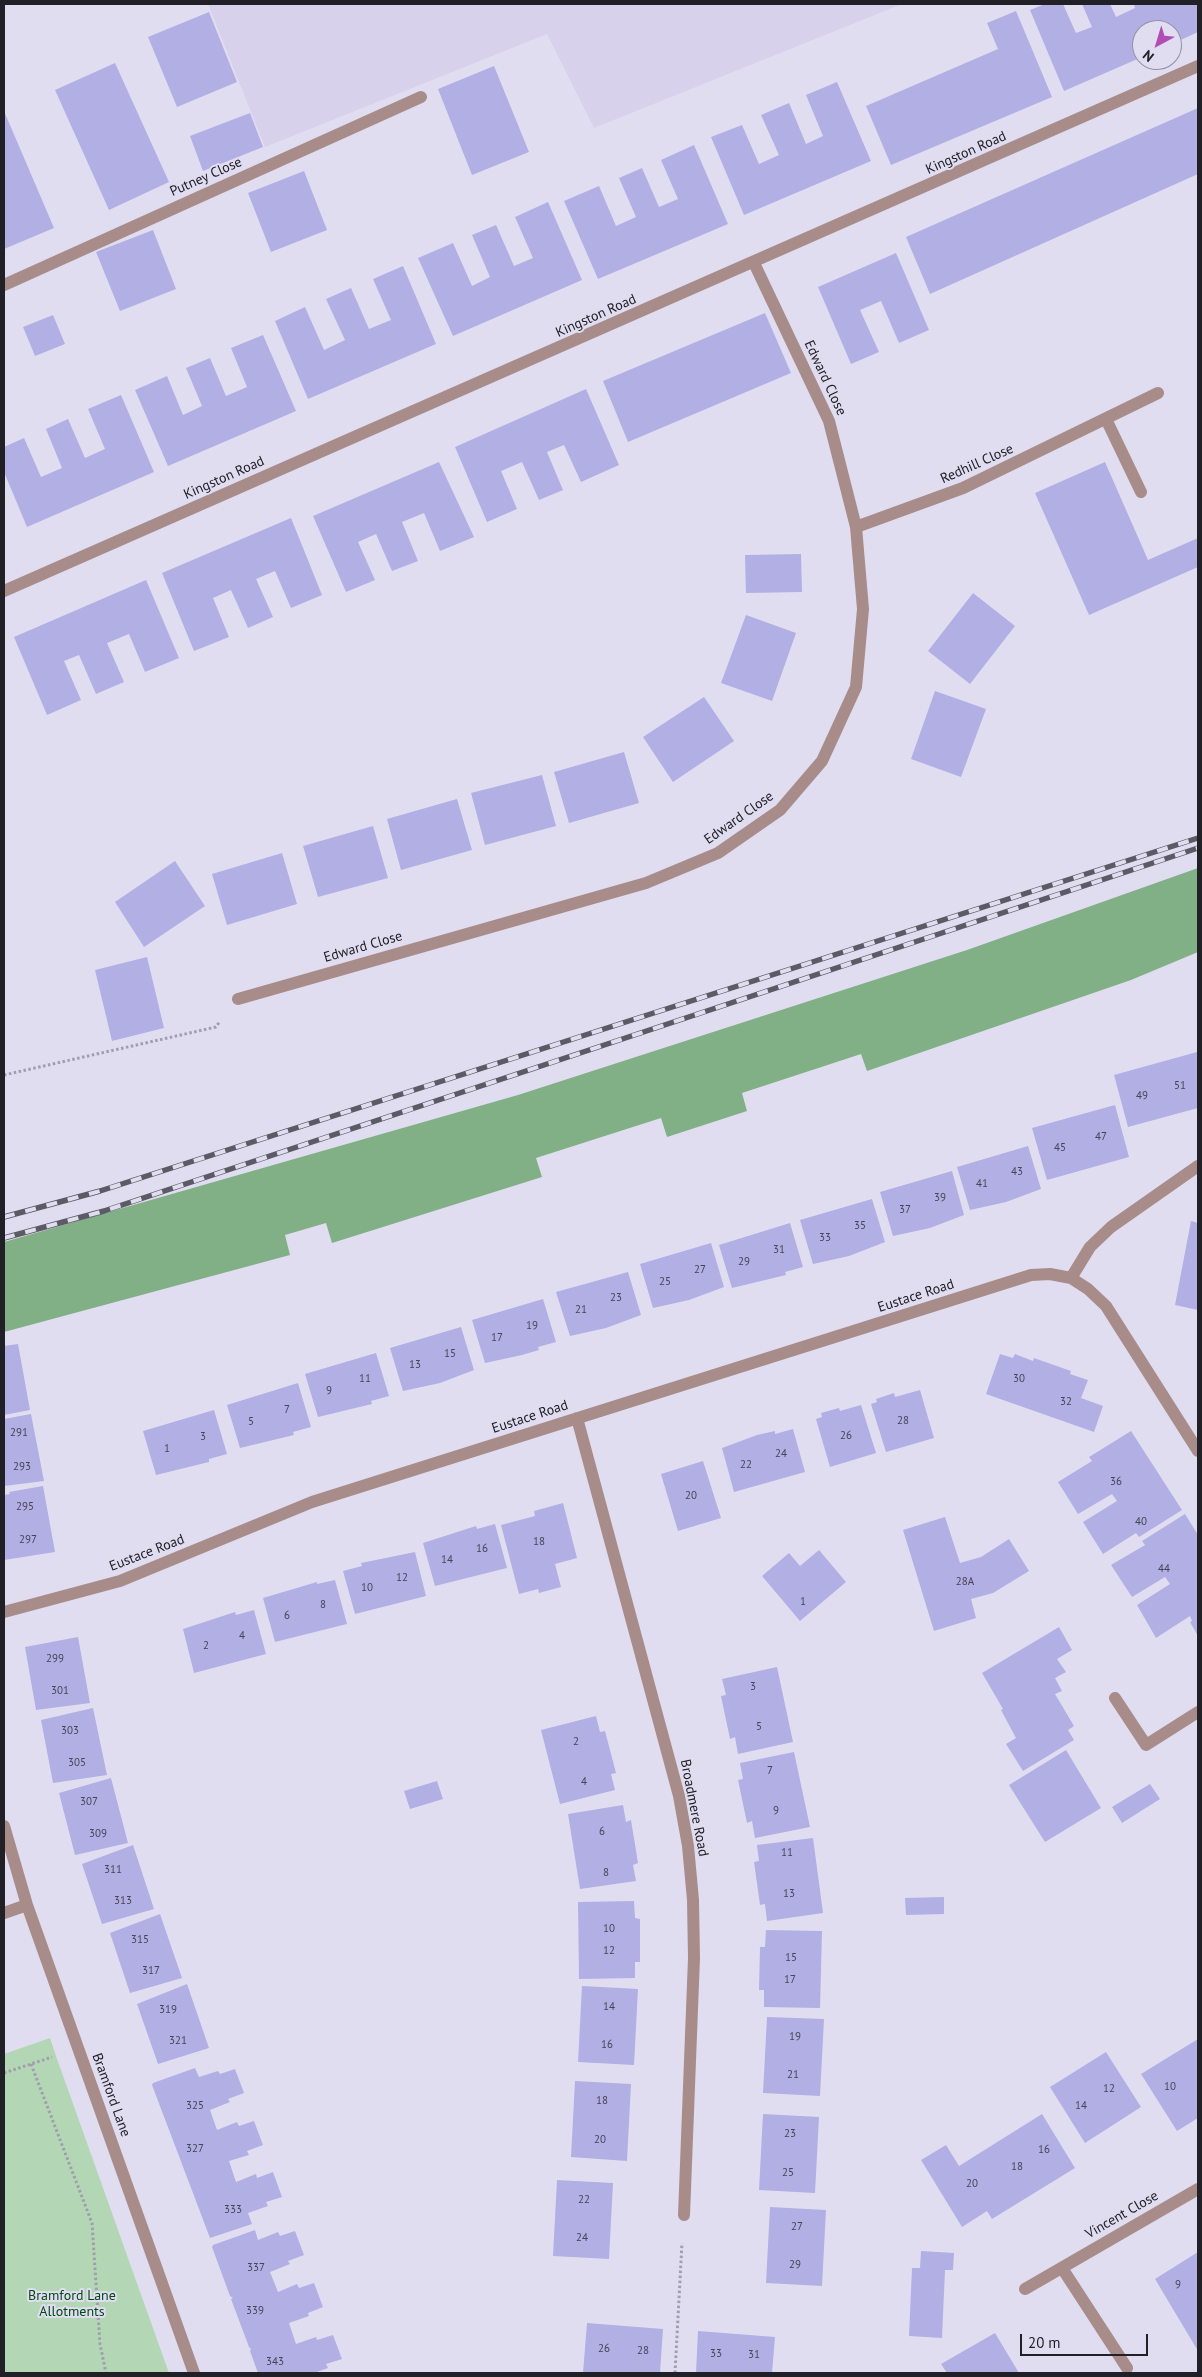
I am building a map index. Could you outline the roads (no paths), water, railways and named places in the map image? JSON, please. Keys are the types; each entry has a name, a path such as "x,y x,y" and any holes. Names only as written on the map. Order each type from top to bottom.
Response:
{"street":[{"name":"Kingston Road","path":"4,591 754,263 1198,66"},
{"name":"Putney Close","path":"4,285 420,97"},
{"name":"Edward Close","path":"238,999 646,882 718,853 780,810 822,761 856,687 864,609 856,527 829,421 754,263"},
{"name":"Redhill Close","path":"856,527 963,488 1158,393"},
{"path":"1106,419 1141,492"},
{"path":"1071,1278 1090,1247 1111,1227 1198,1166"},
{"name":"Eustace Road","path":"4,1612 120,1581 312,1502 1031,1275 1050,1274 1071,1278 1088,1289 1106,1306 1198,1451"},
{"name":"Broadmere Road","path":"576,1418 679,1796 688,1846 693,1900 694,1958 684,2215"},
{"path":"1115,1698 1146,1745 1198,1712"},
{"name":"Bramford Lane","path":"4,1826 27,1905 194,2373"},
{"path":"4,1913 27,1905"},
{"name":"Vincent Close","path":"1025,2289 1198,2189"},
{"path":"1062,2268 1127,2368"}],"railway":[{"path":"4,1217 100,1191 1198,838"},
{"path":"4,1238 104,1211 1198,848"}],"park label":[{"name":"Bramford Lane Allotments","path":"72,2304"}]}
